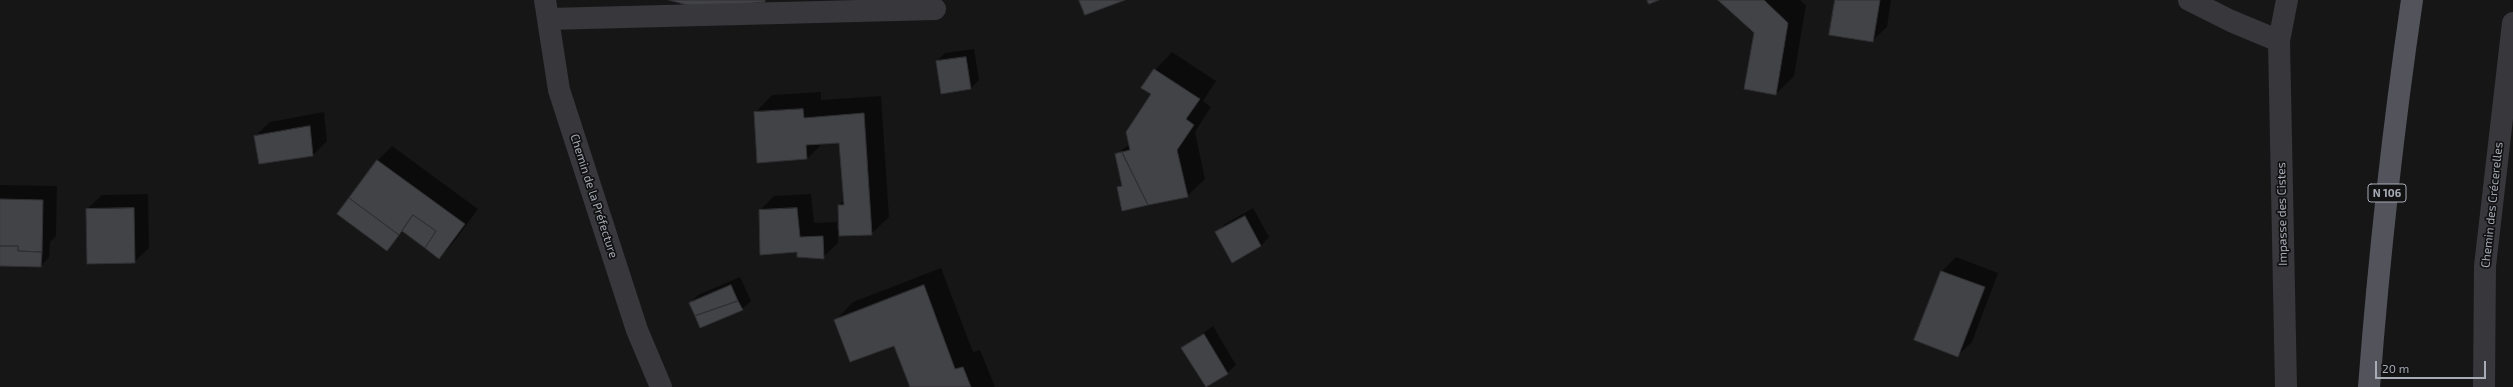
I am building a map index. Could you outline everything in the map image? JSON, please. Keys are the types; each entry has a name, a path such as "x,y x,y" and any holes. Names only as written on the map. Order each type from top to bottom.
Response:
{"main road":[{"name":"N 106","path":"2369,387 2378,275 2398,100 2412,0"}],"street":[{"path":"2189,0 2231,21 2279,41"},
{"name":"Impasse des Cistes","path":"2286,387 2279,41 2287,0"},
{"path":"547,9 935,9"},
{"name":"Chemin de la Préfecture","path":"547,9 559,90 638,330 661,387"},
{"name":"Chemin des Crécerelles","path":"2484,387 2485,266 2513,23"}],"building":[{"path":"669,0 765,0 765,2 698,8"},
{"path":"1079,0 1125,0 1085,15"},
{"path":"1647,0 1659,0 1649,4"},
{"path":"1718,0 1764,0 1788,23 1776,95 1744,89 1754,33"},
{"path":"1835,0 1880,0 1873,42 1829,35"},
{"path":"966,57 971,89 941,94 936,61"},
{"path":"1154,69 1200,99 1186,119 1194,125 1177,150 1188,197 1148,205 1122,152 1130,150 1126,132 1151,94 1141,88"},
{"path":"803,109 804,118 864,113 872,235 839,236 838,205 844,205 839,143 806,145 807,159 757,163 754,112"},
{"path":"310,126 313,156 259,164 254,136"},
{"path":"1122,152 1148,205 1122,211 1117,187 1122,186 1115,154"},
{"path":"377,160 465,224 439,259 425,248 436,231 413,215 399,235 349,198"},
{"path":"349,198 399,235 387,251 337,214"},
{"path":"0,199 43,200 42,252 18,251 18,246 0,246"},
{"path":"134,208 135,263 87,264 86,209"},
{"path":"797,208 800,237 823,236 824,259 797,257 797,252 760,255 759,210"},
{"path":"413,215 436,231 425,248 402,231"},
{"path":"1245,216 1261,246 1232,263 1215,232"},
{"path":"0,246 18,246 18,251 42,252 41,267 0,266"},
{"path":"1941,271 1985,287 1958,357 1914,340"},
{"path":"731,285 738,301 695,316 689,303"},
{"path":"924,285 955,369 963,367 971,387 910,387 894,346 850,362 834,320"},
{"path":"738,301 743,310 700,328 695,316"},
{"path":"1204,334 1228,374 1206,387 1181,348"}]}
